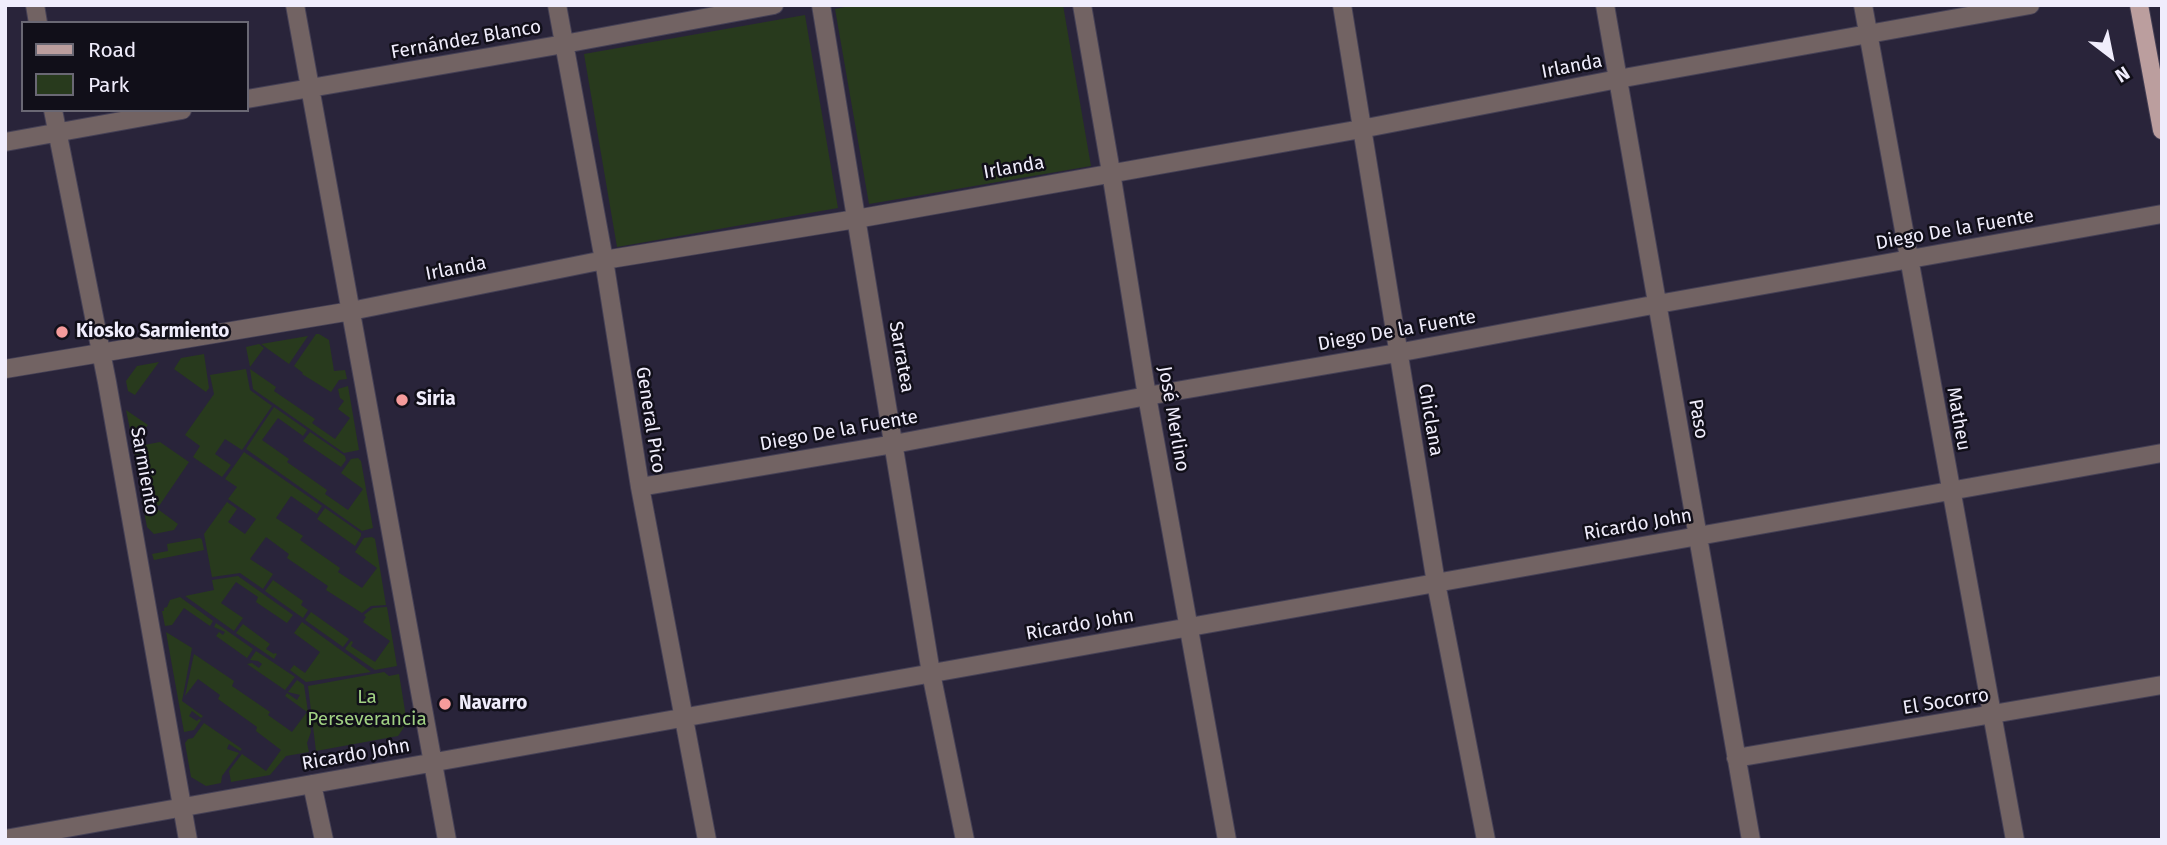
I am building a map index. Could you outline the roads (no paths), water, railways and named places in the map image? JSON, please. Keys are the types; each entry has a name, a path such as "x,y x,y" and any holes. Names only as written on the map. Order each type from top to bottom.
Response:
{"main road":[{"path":"2139,5 2162,130"}],"street":[{"path":"295,5 447,840"},
{"name":"General Pico","path":"557,5 604,260 640,487 707,840"},
{"name":"Fernández Blanco","path":"248,99 774,5"},
{"name":"Sarratea","path":"821,5 931,673 965,840"},
{"name":"José Merlino","path":"1082,5 1147,396 1227,840"},
{"name":"Chiclana","path":"1342,5 1436,583 1486,840"},
{"name":"Paso","path":"1605,5 1751,840"},
{"name":"Matheu","path":"1863,5 2014,840"},
{"name":"Irlanda","path":"5,369 351,311 604,260 856,219 1361,129 1618,79 2030,5"},
{"name":"Sarmiento","path":"54,112 101,354 188,840"},
{"path":"5,142 171,112"},
{"name":"Diego De la Fuente","path":"640,487 1397,354 1658,304 2162,214"},
{"name":"Ricardo John","path":"5,839 69,834 182,808 312,784 2162,453"},
{"name":"El Socorro","path":"1736,758 2162,685"},
{"path":"312,784 324,840"}],"place":[{"name":"Kiosko Sarmiento","path":"62,332"},
{"name":"Siria","path":"402,400"},
{"name":"Navarro","path":"445,704"}],"park label":[{"name":"La Perseverancia","path":"367,709"}]}
